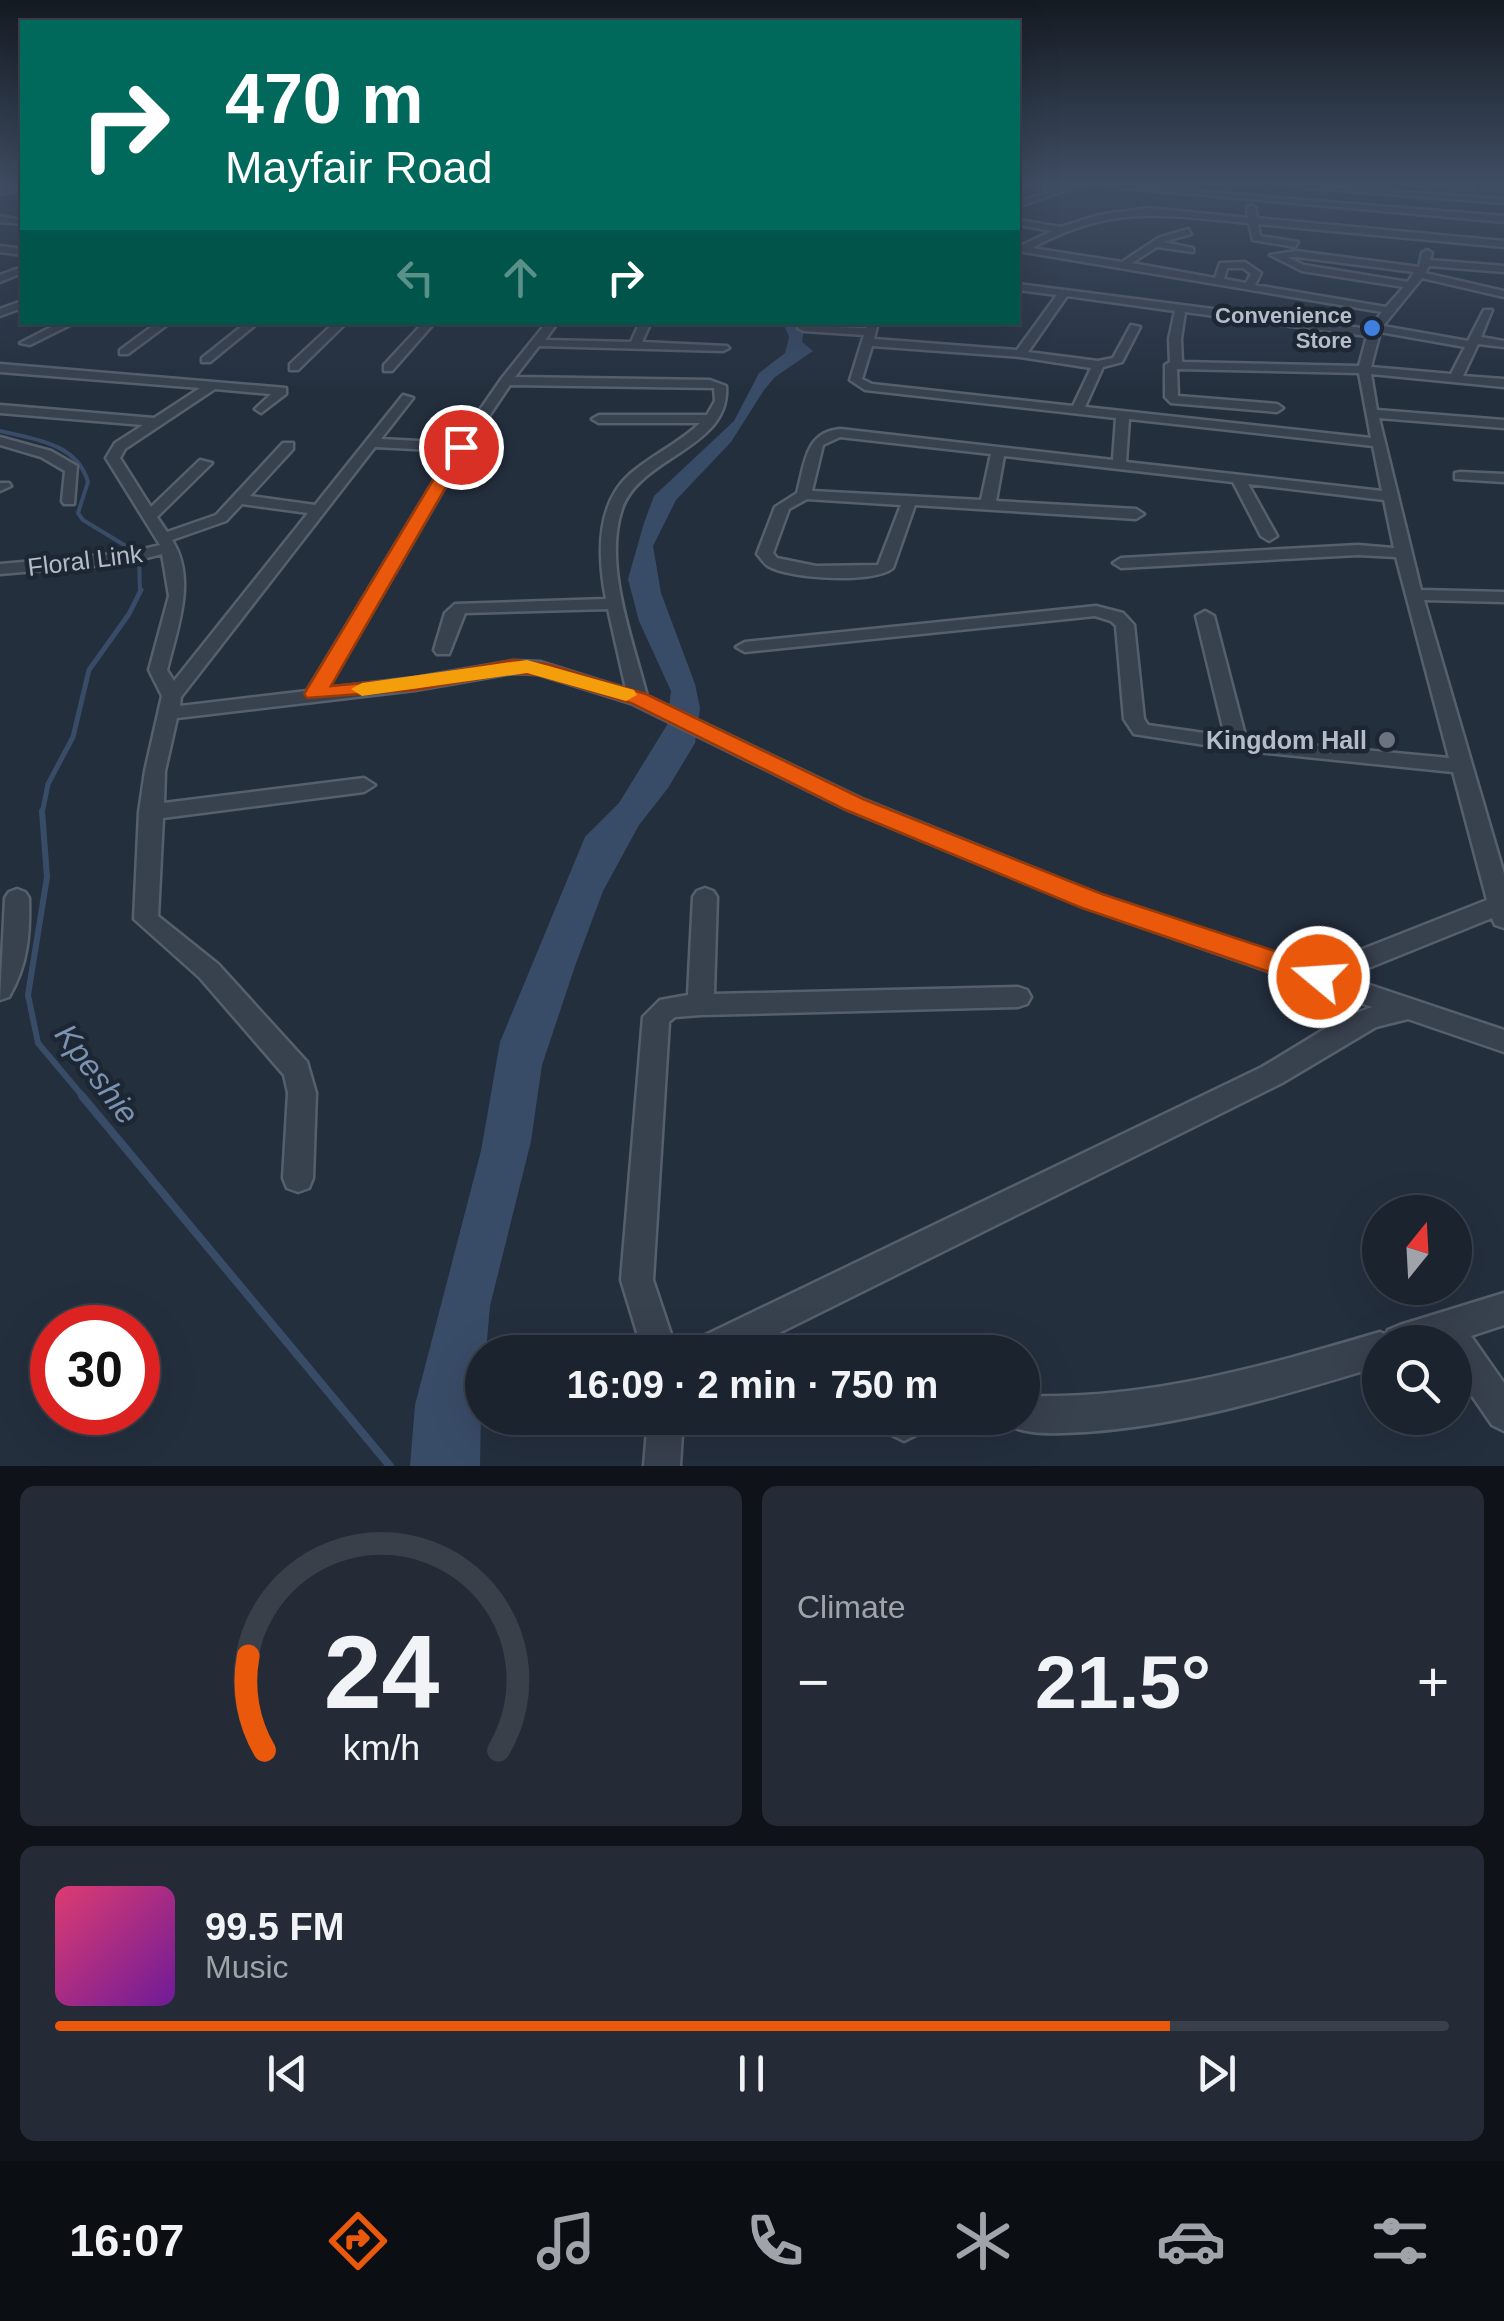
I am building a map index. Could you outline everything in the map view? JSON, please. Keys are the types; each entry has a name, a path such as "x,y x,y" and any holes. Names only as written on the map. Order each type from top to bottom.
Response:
{"street":[{"path":"1051,253 1387,310"},
{"path":"1126,264 1141,253"},
{"path":"1410,285 1302,268 1275,255 1504,270"},
{"path":"1218,284 1223,265 1238,264 1256,273 1248,288"},
{"path":"1319,977 1503,909 1401,553 1364,370 1373,330 1423,265"},
{"path":"1423,265 1504,294"},
{"path":"1020,287 1504,344"},
{"path":"1028,353 1032,324 1064,293"},
{"path":"1176,362 1174,339 1181,307"},
{"path":"1456,377 1488,312"},
{"path":"26,343 65,325"},
{"path":"124,352 162,325"},
{"path":"206,360 250,325"},
{"path":"294,368 339,325"},
{"path":"388,368 427,325"},
{"path":"315,694 461,447 551,325"},
{"path":"634,347 645,325"},
{"path":"804,328 870,332 1098,365 1118,360 1135,327"},
{"path":"870,332 856,380 863,385 1380,443"},
{"path":"538,343 724,348"},
{"path":"1277,408 1175,400 1171,364 1364,370 1504,382"},
{"path":"1078,409 1098,365"},
{"path":"0,368 282,391 261,408"},
{"path":"506,381 720,386 722,404 685,443 622,493 610,518 606,549 638,699"},
{"path":"170,704 158,670 177,596 166,543 113,458 114,452 213,385"},
{"path":"298,1178 302,1092 297,1070 209,971 146,919 150,812 170,704 407,398"},
{"path":"0,409 156,422"},
{"path":"1374,414 1504,424"},
{"path":"1119,466 1123,416"},
{"path":"600,419 708,419"},
{"path":"804,495 816,444 830,434 1390,496"},
{"path":"0,442 46,454 72,469 69,501"},
{"path":"374,442 461,447"},
{"name":"Floral Link","path":"0,569 147,553 215,522 288,446"},
{"path":"988,504 998,452"},
{"path":"152,515 205,463"},
{"path":"1460,476 1504,478"},
{"path":"1238,479 1269,536"},
{"path":"910,500 885,568 877,572 777,567 765,554 782,507 804,495 910,500 988,504 1136,514"},
{"path":"240,499 319,510"},
{"path":"1121,563 1358,550 1401,553"},
{"path":"1413,595 1504,598"},
{"path":"443,650 454,612 462,608 618,604"},
{"path":"746,648 1096,610 1125,624 1134,719 1141,730 1237,744 1463,766"},
{"path":"1206,616 1237,744"},
{"path":"170,704 415,684 527,666 638,699 854,804 1092,901 1504,1041"},
{"path":"150,812 364,785"},
{"path":"701,1005 705,897"},
{"path":"0,990 15,964 19,946 17,898"},
{"path":"655,1335 637,1280 656,1017 669,1007 701,1005 1018,997"},
{"path":"740,1335 1084,1162 1278,1072 1358,1020 1408,1009"},
{"path":"1458,1325 1504,1309"},
{"path":"1040,1415 1166,1404 1249,1388 1362,1353"},
{"path":"1472,1367 1504,1413"},
{"path":"662,1466 665,1435"}],"water":[{"path":"784,325 805,325 802,342 813,351 775,377 764,390 731,442 676,500 653,546 661,593 695,684 700,708 695,743 668,788 639,825 603,891 542,1065 531,1141 490,1306 487,1335 465,1335 465,1435 481,1435 480,1466 410,1466 415,1405 481,1151 500,1042 585,837 619,803 667,725 671,691 639,621 628,579 644,523 654,496 734,421 759,373 785,353 789,337"}],"waterway":[{"name":"Kpeshie","path":"0,431 40,440 74,459 88,482 78,513 83,520 139,554 140,592"},
{"path":"663,491 684,472"},
{"name":"Kpeshie","path":"42,813 48,784 73,737 89,670 140,592"},
{"name":"Kpeshie","path":"42,813 47,877 28,995 38,1043 85,1099"},
{"name":"Kpeshie","path":"82,1096 390,1466"}],"slow traffic":[{"path":"362,689 527,666 626,695"}],"place":[{"name":"Convenience Store","path":"1372,328"},
{"name":"Kingdom Hall","path":"1387,740"}],"route":[{"path":"461,447 315,694 415,684 513,667 540,668 638,699 854,804 1092,901 1319,977"}]}
